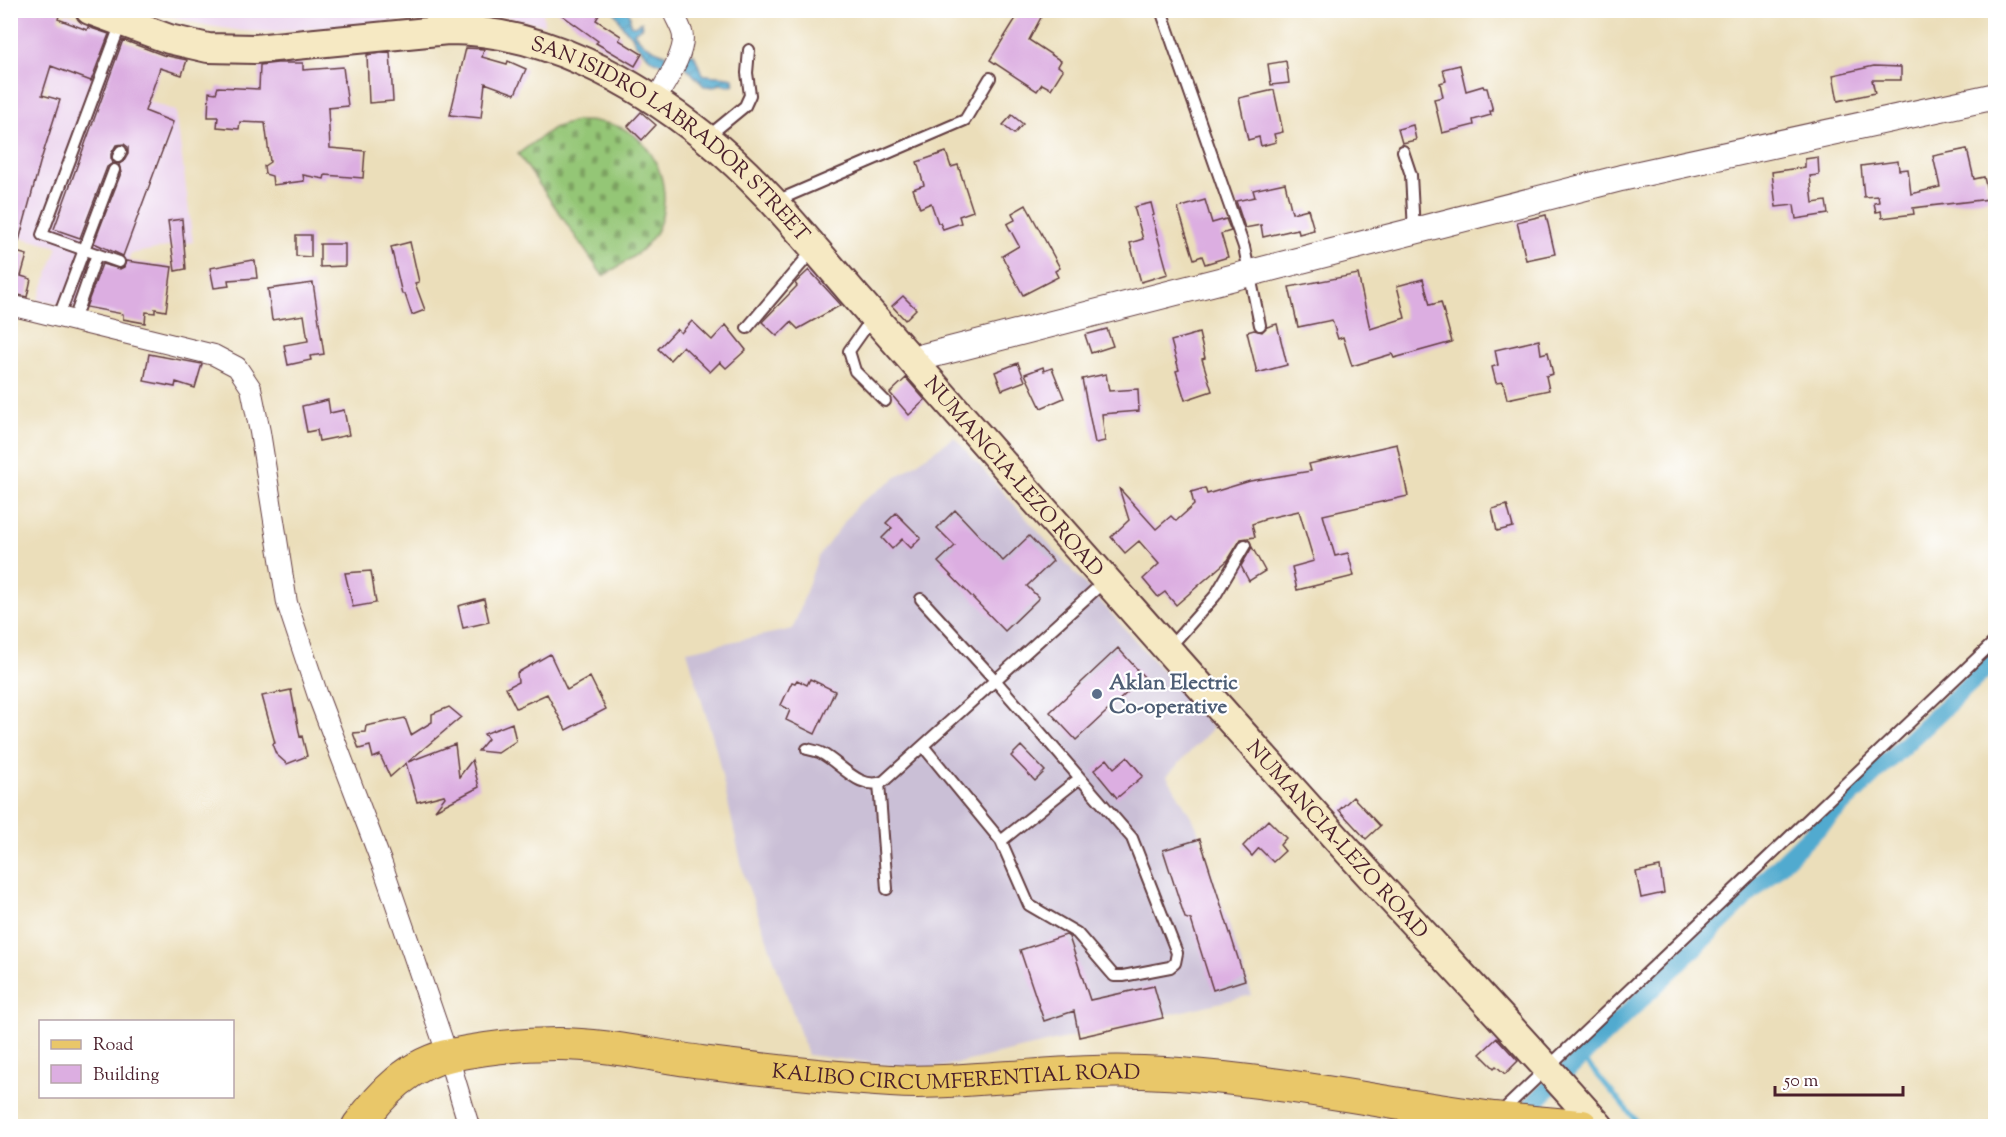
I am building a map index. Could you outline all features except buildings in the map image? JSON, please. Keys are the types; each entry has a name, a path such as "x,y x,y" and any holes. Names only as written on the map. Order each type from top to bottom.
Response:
{"main road":[{"name":"SAN ISIDRO LABRADOR STREET","path":"90,10 169,39 208,48 255,50 438,31 473,30 525,40 550,49 614,78 655,101 741,167 911,360"},
{"name":"NUMANCIA-LEZO ROAD","path":"911,360 1347,850 1548,1067 1599,1126"},
{"name":"KALIBO CIRCUMFERENTIAL ROAD","path":"358,1126 392,1086 420,1065 448,1056 558,1044 592,1046 748,1068 895,1082 937,1082 1082,1073 1165,1073 1257,1082 1515,1122 1582,1126"}],"street":[{"path":"655,101 683,45 683,33 672,10"},
{"path":"911,360 1621,178 1995,96"},
{"path":"10,305 214,355 237,367 250,388 261,432 287,603 318,696 382,864 448,1056 469,1126"}],"lane":[{"path":"1161,10 1244,248 1260,325"},
{"path":"119,262 42,235 121,22"},
{"path":"706,138 745,106 750,95 747,73 749,50"},
{"path":"774,202 965,120 990,78"},
{"path":"1403,151 1412,175 1414,231"},
{"path":"67,318 84,250 114,170"},
{"path":"747,328 815,249"},
{"path":"67,318 97,254"},
{"path":"874,317 849,351 855,371 885,400"},
{"path":"1168,649 1215,596 1245,545"},
{"path":"807,749 821,753 863,782 879,783 923,746 1106,579"},
{"path":"921,598 1132,838 1177,953 1177,960 1173,966 1123,976 1110,974 1077,933 1029,905 1000,841 923,746"},
{"path":"1515,1122 1548,1067 1995,640"},
{"path":"1000,841 1080,778"},
{"path":"879,783 887,889"}],"shaded area":[{"path":"543,10 544,25 488,13 271,32 209,26 155,11"},
{"path":"66,13 127,34 109,87 176,111 193,242 130,254 118,317 38,300 58,247 11,235 11,225 48,93 47,64"},
{"path":"954,437 1213,728 1167,776 1196,825 1252,995 929,1070 808,1055 744,875 716,749 687,651 793,629 818,557 857,505"}],"green space":[{"path":"576,121 611,124 635,136 646,146 654,159 663,188 662,218 656,232 632,257 603,276 518,154 553,128"}],"water":[{"path":"614,11 627,11 630,14 630,25 634,26 642,22 643,26 634,32 647,46 666,54 664,65 652,60 635,43"},
{"path":"687,53 694,54 702,74 733,78 734,84 704,86 683,64"}],"waterway":[{"path":"1567,1071 1996,659"},
{"path":"1582,1057 1640,1125"},
{"path":"1523,1114 1549,1088"}],"place":[{"name":"Aklan Electric Co-operative","path":"1097,694"}]}
